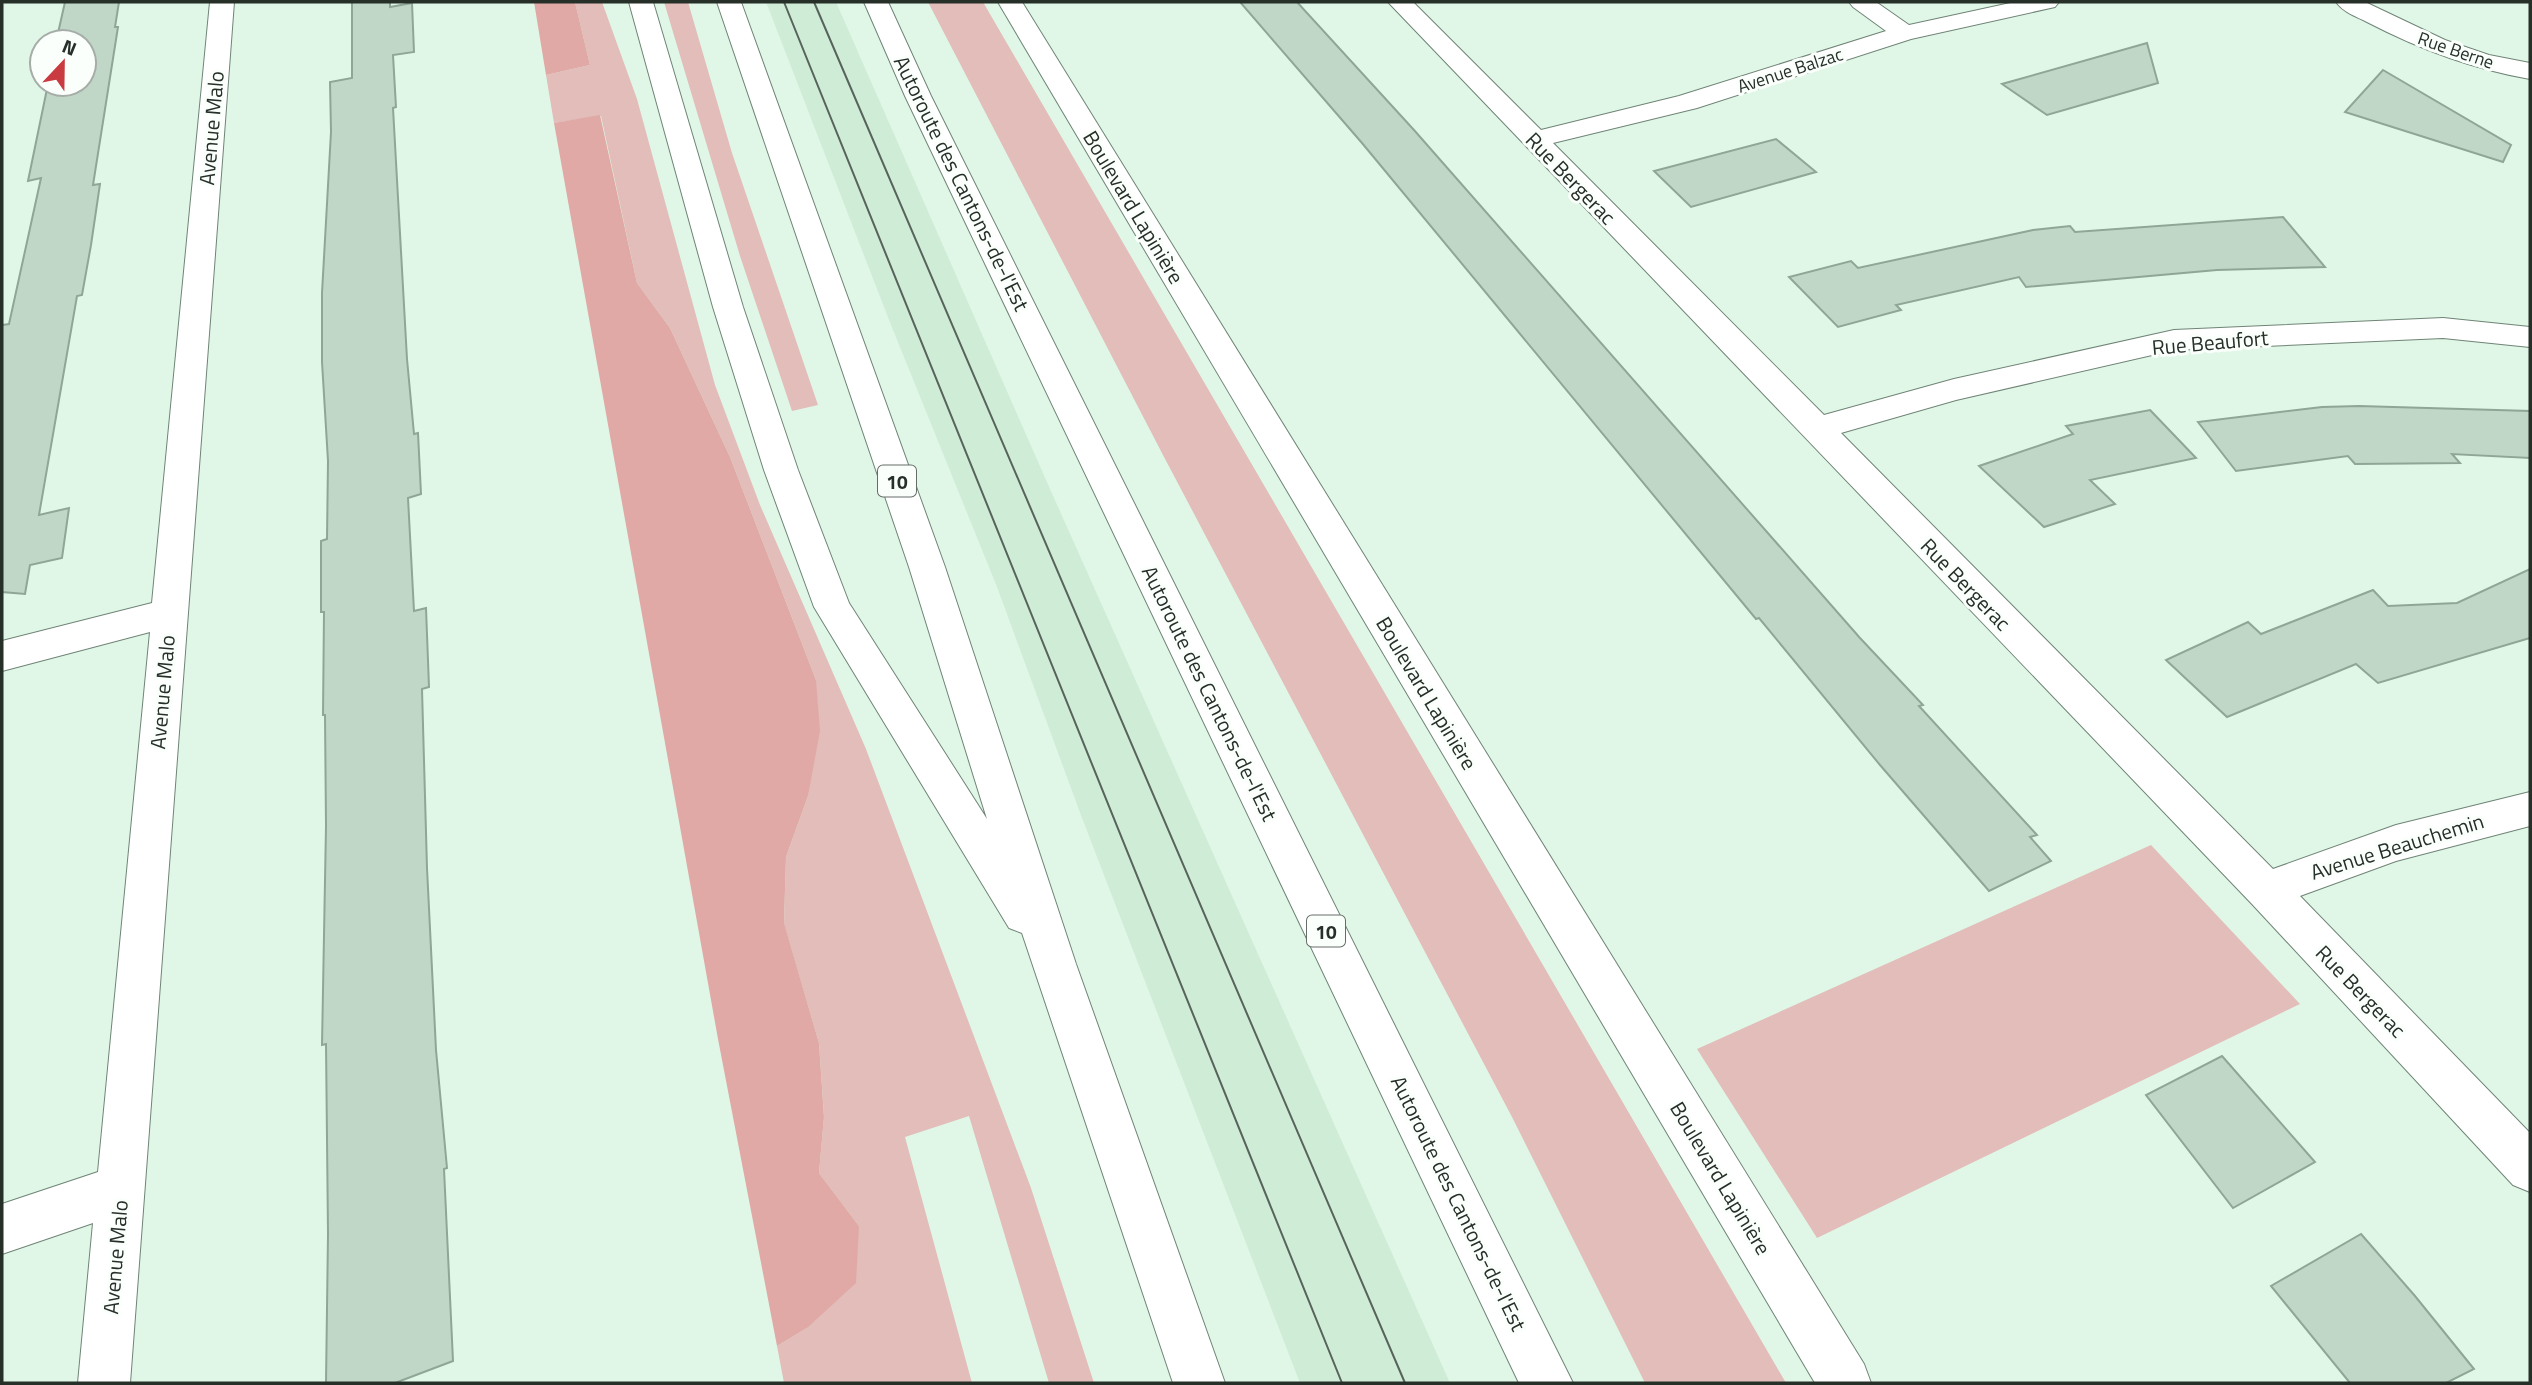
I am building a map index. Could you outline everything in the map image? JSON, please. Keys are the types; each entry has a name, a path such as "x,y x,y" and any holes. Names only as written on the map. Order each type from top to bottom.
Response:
{"main road":[{"name":"Avenue Malo","path":"104,1383 222,2"},
{"path":"641,2 728,307 781,470 832,607 1055,964"},
{"name":"10","path":"729,2 927,567 1055,964 1199,1383"},
{"name":"Autoroute des Cantons-de-l'Est","path":"876,2 918,96 1547,1383"},
{"name":"Boulevard Lapinière","path":"1010,2 1845,1383"},
{"name":"Rue Bergerac","path":"1401,2 2267,891 2530,1168"},
{"path":"1861,2 1905,33"},
{"name":"Avenue Balzac","path":"1533,140 1688,102 1905,33 2047,2"},
{"name":"Rue Berne","path":"2348,2 2431,46 2491,64 2530,71"},
{"name":"Rue Beaufort","path":"1815,429 1966,387 2174,341 2443,328 2530,337"},
{"path":"2,656 169,613"},
{"name":"Avenue Beauchemin","path":"2267,891 2326,865 2410,837 2530,809"},
{"path":"2,1229 121,1189"}],"shaded area":[{"path":"534,2 575,2 590,65 546,75"},
{"path":"575,2 602,2 637,99 715,385 760,505 866,749 1031,1188 1094,1383 1049,1383 969,1116 905,1137 972,1383 784,1383 777,1346 807,1328 859,1226 819,1173 824,1116 819,1043 784,924 786,857 808,796 816,680 730,457 670,328 637,283 601,116 554,123 546,75 590,65"},
{"path":"664,2 688,2 732,153 818,405 792,411 740,256"},
{"path":"766,2 836,2 1050,489 1450,1383 1300,1383 1082,818 997,587 889,320"},
{"path":"928,2 983,2 1786,1383 1645,1383 1512,1117"},
{"path":"600,115 637,283 670,328 730,457 816,680 820,731 808,796 786,857 784,923 819,1043 824,1117 819,1173 859,1226 856,1283 807,1328 777,1346 718,1039 554,123"},
{"path":"2151,845 2300,1004 1817,1238 1697,1049"}],"building":[{"path":"65,2 119,2 115,27 118,27 93,185 100,184 91,245 82,295 77,296 39,515 69,508 62,558 30,565 25,594 2,592 2,325 9,324 41,178 28,181 45,98 98,98 98,28 59,28"},
{"path":"352,2 390,2 390,7 412,3 414,52 393,55 396,107 393,108 407,359 414,434 418,433 421,494 408,498 414,611 426,608 429,687 422,689 427,868 436,1050 447,1168 444,1169 453,1361 395,1383 326,1383 326,1044 322,1045 326,826 321,541 327,539 328,461 322,362 322,293 331,132 330,82 352,78"},
{"path":"1240,2 1297,2 1414,130 1860,638 1923,705 1919,706 2037,835 2030,837 2051,861 1989,891 1880,765 1759,618 1756,619 1362,143"},
{"path":"2147,43 2158,83 2047,115 2002,84"},
{"path":"2383,70 2511,145 2503,162 2345,112"},
{"path":"1776,139 1816,172 1691,207 1654,171"},
{"path":"2283,217 2325,267 2217,270 2026,287 2019,277 1896,305 1901,310 1838,327 1789,277 1851,261 1858,268 2033,230 2070,226 2075,232"},
{"path":"2322,407 2530,411 2530,458 2452,454 2460,463 2355,464 2348,456 2236,471 2198,422"},
{"path":"2150,410 2196,458 2090,480 2115,504 2044,527 1979,466 2073,434 2066,426"},
{"path":"2530,569 2530,638 2378,683 2356,664 2227,717 2166,660 2248,622 2261,634 2373,590 2388,606 2457,603"},
{"path":"2222,1056 2315,1162 2233,1208 2146,1095"},
{"path":"2361,1234 2474,1369 2446,1383 2350,1383 2271,1286"}],"tram line":[{"path":"784,2 1342,1383"},
{"path":"814,2 1405,1383"}]}
